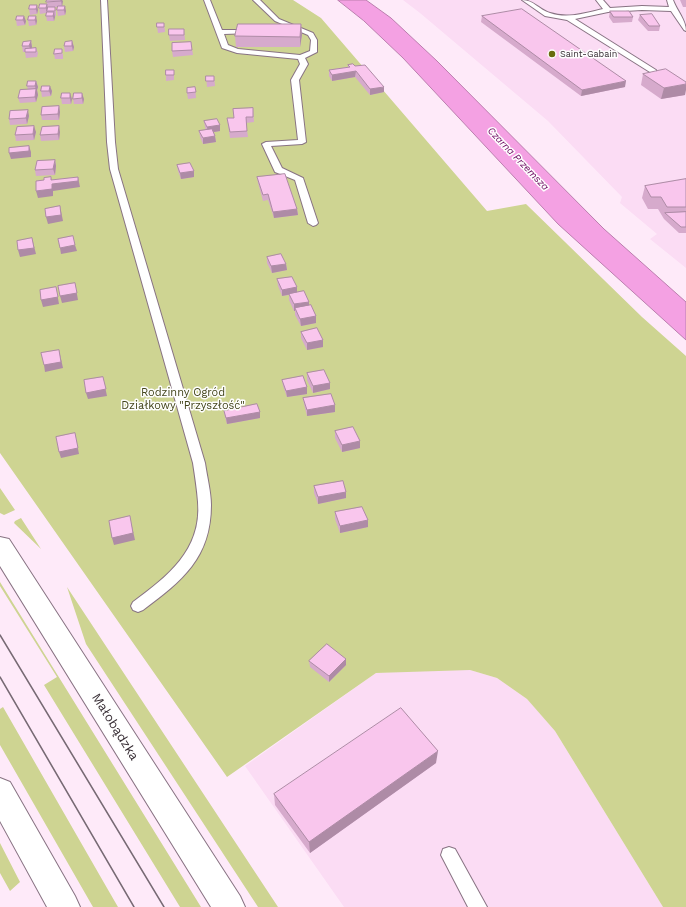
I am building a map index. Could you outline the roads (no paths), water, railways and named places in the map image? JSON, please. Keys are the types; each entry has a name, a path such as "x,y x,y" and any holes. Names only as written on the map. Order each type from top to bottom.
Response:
{"street":[{"name":"Małobądzka","path":"0,546 229,907"},
{"path":"0,792 64,907"}],"lane":[{"path":"104,0 111,142 114,169 199,463 205,504 203,527 194,554 169,584 138,606"},
{"path":"207,0 225,46 231,50 301,57 313,52 314,40 310,34 277,20 256,0"},
{"path":"525,0 547,15 569,18 608,10 642,8 673,9"},
{"path":"598,0 608,10"},
{"path":"670,0 673,9 682,18 686,29"},
{"path":"569,18 653,72"},
{"path":"273,28 287,24"},
{"path":"220,32 258,31"},
{"path":"301,57 304,64 295,80 302,142 266,144 278,170 299,178 313,223"},
{"path":"449,855 478,907"}],"water":[{"name":"Czarna Przemsza","path":"338,0 366,0 391,18 437,61 604,229 686,302 686,340 558,224 403,58 364,21"}],"tram line":[{"path":"0,635 164,907"},
{"path":"0,677 134,907"}],"place":[{"name":"Saint-Gabain","path":"552,54"}],"park label":[{"name":"Rodzinny Ogród Działkowy \"Przyszłość\"","path":"183,399"}]}
